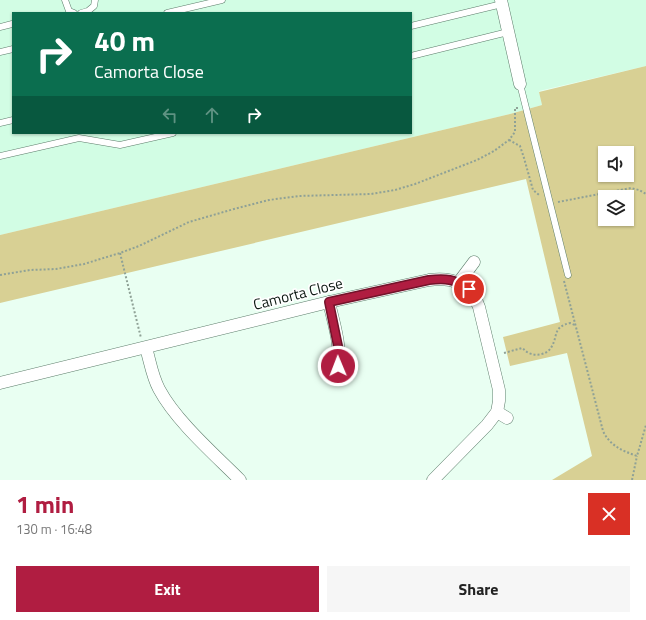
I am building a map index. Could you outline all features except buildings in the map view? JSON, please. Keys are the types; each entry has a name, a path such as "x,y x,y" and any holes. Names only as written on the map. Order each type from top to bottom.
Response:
{"street":[{"path":"501,2 520,84"},
{"path":"433,480 487,425 502,415 499,401 499,390 479,307 475,297 469,289 459,282 474,262"},
{"name":"Camorta Close","path":"0,384 329,302 429,280 442,278 459,282"},
{"path":"329,302 339,351 338,366 335,374"},
{"path":"145,348 158,387 166,402 182,421 240,480"}],"lane":[{"path":"65,0 69,11 72,12"},
{"path":"84,12 88,11 94,6 95,0"},
{"path":"171,12 222,0"},
{"path":"412,26 501,2"},
{"path":"0,26 12,24"},
{"path":"412,56 508,32"},
{"path":"0,52 12,49"},
{"path":"520,84 550,204 566,277"},
{"path":"0,123 12,120"},
{"path":"0,156 79,138 120,145 169,134"}],"path":[{"path":"0,275 30,270 56,269 84,264 139,246 189,222 255,204 299,196 371,194 395,190 415,184 477,160 494,151 509,140 515,132 516,108 526,107"},
{"path":"509,140 520,146 533,190 543,199 545,205 631,188 646,194"},
{"path":"120,253 145,348"},
{"path":"566,277 576,324 603,431 607,439 617,447 637,456"},
{"path":"504,353 522,348 533,354 544,354 552,347 560,327 570,323 576,324"},
{"path":"632,480 646,425"}],"shaded area":[{"path":"0,0 646,0 646,66 539,91 542,105 510,114 0,235"},
{"path":"646,66 646,480 552,480 592,456 567,353 510,366 503,337 560,322 526,179 0,303 0,235 510,114 542,105 539,92"}],"route":[{"path":"338,366 340,358 329,302 442,278 459,282 469,289"}]}
